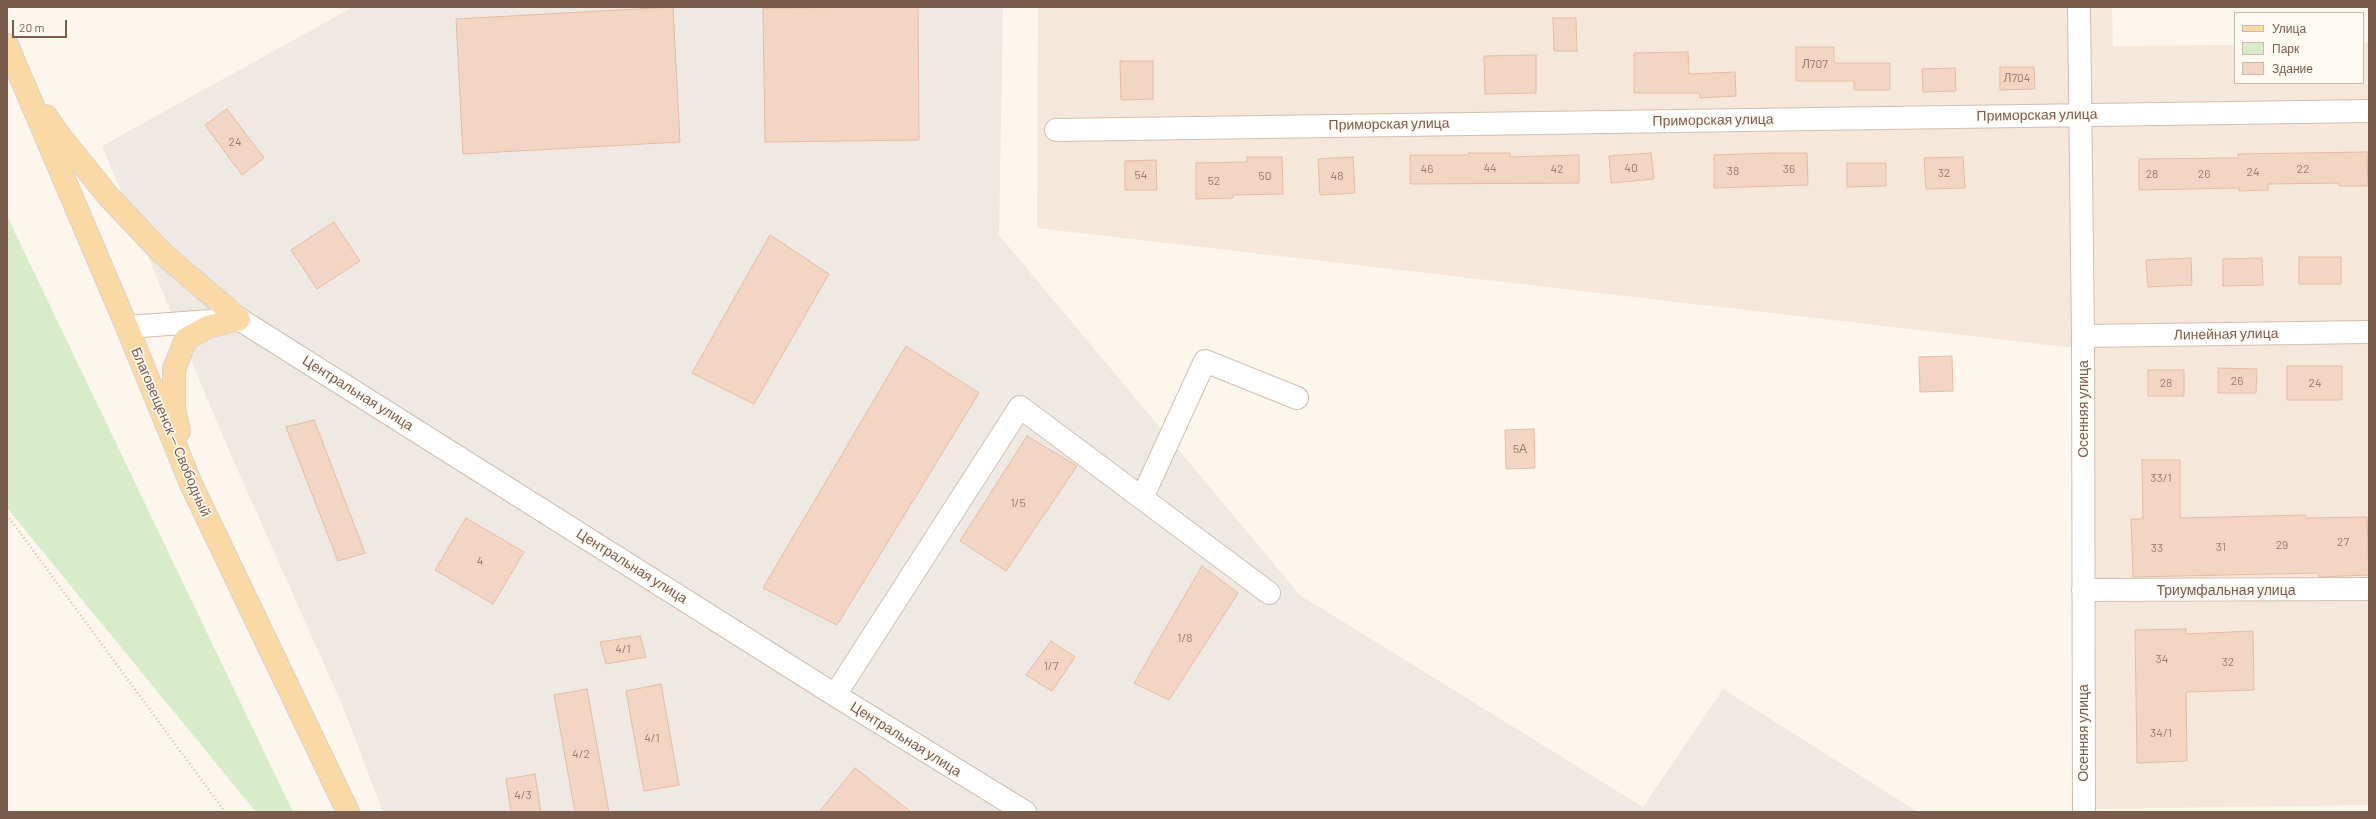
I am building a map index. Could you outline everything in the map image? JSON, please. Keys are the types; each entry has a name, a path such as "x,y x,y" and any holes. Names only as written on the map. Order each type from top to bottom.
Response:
{"main road":[{"name":"Благовещенск — Свободный","path":"7,45 15,68 127,327 191,484 348,812"},
{"path":"15,68 59,135 109,197 162,253 239,319"},
{"path":"191,484 174,408 174,369 186,339 208,327 239,319"}],"street":[{"name":"Осенняя улица","path":"2079,7 2083,336 2084,812"},
{"name":"Приморская улица","path":"1056,130 2369,111"},
{"path":"127,327 239,319"},
{"name":"Центральная улица","path":"239,319 835,695 1025,812"},
{"name":"Линейная улица","path":"2083,336 2369,332"},
{"path":"1142,498 1205,361 1297,398"},
{"path":"835,695 1020,408 1269,593"},
{"name":"Триумфальная улица","path":"2083,590 2369,590"}],"path":[{"path":"7,515 225,812"}],"shaded area":[{"path":"353,7 1003,7 999,235 1300,595 1643,807 1723,689 1918,812 383,812 343,707 227,446 102,146"},
{"path":"1038,7 2112,7 2113,46 2234,45 2234,84 2364,84 2364,43 2369,43 2369,805 2094,809 2092,350 1037,228"}],"green space":[{"path":"7,215 293,812 256,812 7,508"}],"building":[{"path":"673,7 680,142 463,154 456,19"},
{"path":"918,7 919,140 765,142 763,8"},
{"path":"1553,18 1576,18 1577,51 1554,51"},
{"path":"1796,47 1834,47 1834,63 1890,63 1890,90 1854,90 1854,81 1796,81"},
{"path":"1688,52 1689,74 1735,72 1736,96 1700,98 1700,93 1634,93 1634,53"},
{"path":"1536,55 1536,93 1485,94 1484,56"},
{"path":"1120,61 1153,61 1153,99 1121,100"},
{"path":"2000,67 2034,67 2035,89 2000,90"},
{"path":"1955,68 1956,91 1923,92 1922,69"},
{"path":"227,109 264,158 242,175 205,125"},
{"path":"2367,152 2368,186 2339,186 2339,183 2268,184 2268,190 2239,191 2239,188 2139,190 2139,159 2238,158 2238,154"},
{"path":"1469,153 1510,153 1510,157 1579,155 1579,183 1410,184 1410,155 1469,155"},
{"path":"1651,153 1654,179 1611,183 1609,156"},
{"path":"1807,153 1808,185 1714,188 1714,155"},
{"path":"1247,157 1282,157 1283,194 1233,195 1233,198 1196,199 1196,163 1247,162"},
{"path":"1353,157 1355,193 1320,195 1318,159"},
{"path":"1963,157 1965,188 1926,189 1924,158"},
{"path":"1156,160 1157,190 1125,190 1125,161"},
{"path":"1847,163 1886,163 1886,186 1847,187"},
{"path":"334,222 360,261 317,289 291,250"},
{"path":"770,235 829,274 754,404 692,373"},
{"path":"2299,257 2341,257 2341,284 2299,284"},
{"path":"2191,258 2192,285 2148,287 2146,260"},
{"path":"2262,258 2263,285 2223,286 2223,259"},
{"path":"906,346 979,393 837,625 763,588"},
{"path":"1952,356 1953,391 1920,392 1919,357"},
{"path":"2287,366 2342,366 2342,400 2287,400"},
{"path":"2218,368 2257,369 2256,393 2218,393"},
{"path":"2148,370 2184,370 2184,396 2148,396"},
{"path":"314,420 365,553 338,561 286,427"},
{"path":"1534,429 1535,468 1506,469 1505,430"},
{"path":"1027,436 1077,466 1006,571 960,541"},
{"path":"2142,460 2180,460 2180,518 2306,515 2306,518 2367,517 2369,575 2319,577 2318,573 2133,577 2131,519 2143,519"},
{"path":"466,518 524,552 493,604 435,570"},
{"path":"1202,566 1238,593 1169,700 1134,683"},
{"path":"2186,629 2186,634 2253,631 2254,690 2186,692 2187,761 2137,763 2135,630"},
{"path":"640,636 646,657 606,664 600,642"},
{"path":"1051,641 1075,657 1052,691 1026,675"},
{"path":"661,684 679,785 644,791 626,691"},
{"path":"587,689 609,812 575,812 554,695"},
{"path":"855,768 911,812 819,812"},
{"path":"535,774 541,812 511,812 506,779"}]}
